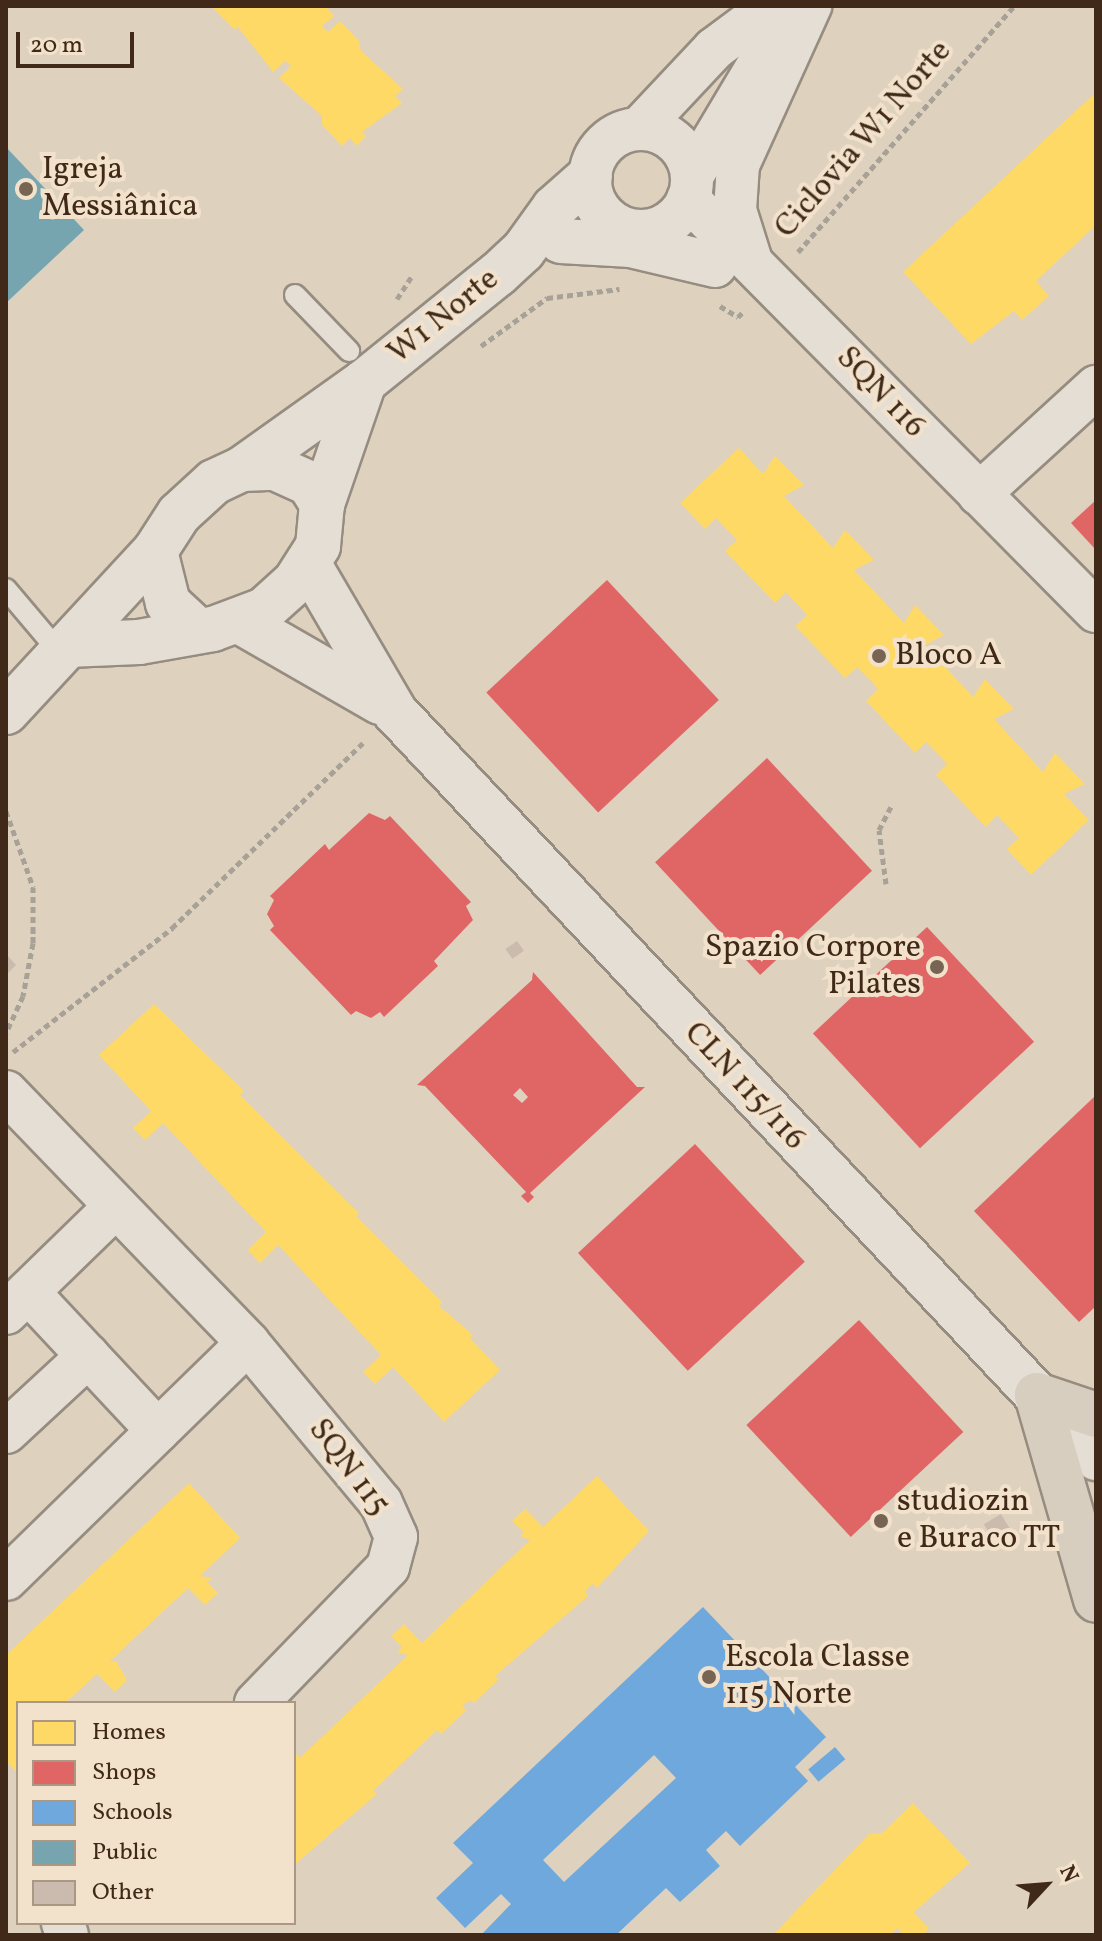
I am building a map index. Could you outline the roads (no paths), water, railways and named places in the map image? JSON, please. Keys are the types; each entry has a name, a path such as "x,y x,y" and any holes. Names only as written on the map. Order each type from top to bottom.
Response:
{"main road":[{"path":"1037,1395 1096,1415"},
{"path":"1037,1395 1096,1600"}],"street":[{"path":"752,12 639,129 611,139 593,161 591,193 631,226 679,214 749,74 808,6"},
{"path":"738,165 808,6"},
{"path":"542,246 631,245 750,280 735,210 752,12"},
{"path":"639,129 668,138 680,148 690,188"},
{"name":"W1 Norte","path":"542,246 554,208 590,176"},
{"name":"SQN 116","path":"690,188 750,280 979,494 1096,611"},
{"name":"SQN 116","path":"631,226 750,280"},
{"name":"W1 Norte","path":"242,469 357,366 542,246 631,226"},
{"name":"W1 Norte","path":"322,504 357,366"},
{"path":"979,494 1096,387"},
{"path":"6,712 64,649 155,551 179,514 214,482 242,469 275,468 309,483 322,504 318,546 308,563 264,610 239,621 139,642 64,649"},
{"path":"155,551 168,603 196,629"},
{"name":"CLN 115/116","path":"308,563 395,712"},
{"name":"CLN 115/116","path":"239,621 343,677 395,712 1096,1458"},
{"name":"SQN 115","path":"6,1092 248,1343 381,1503 396,1537 388,1567 258,1701"},
{"path":"116,1206 17,1303 88,1356 158,1431"},
{"path":"6,1579 248,1343"},
{"path":"6,1432 88,1356"}],"lane":[{"path":"295,295 357,366"},
{"path":"6,589 64,649"}],"place":[{"name":"Igreja Messiânica","path":"26,189"},
{"name":"Bloco A","path":"879,656"},
{"name":"Spazio Corpore Pilates","path":"937,967"},
{"name":"studiozin e Buraco TT","path":"881,1521"},
{"name":"Escola Classe 115 Norte","path":"709,1677"}]}
